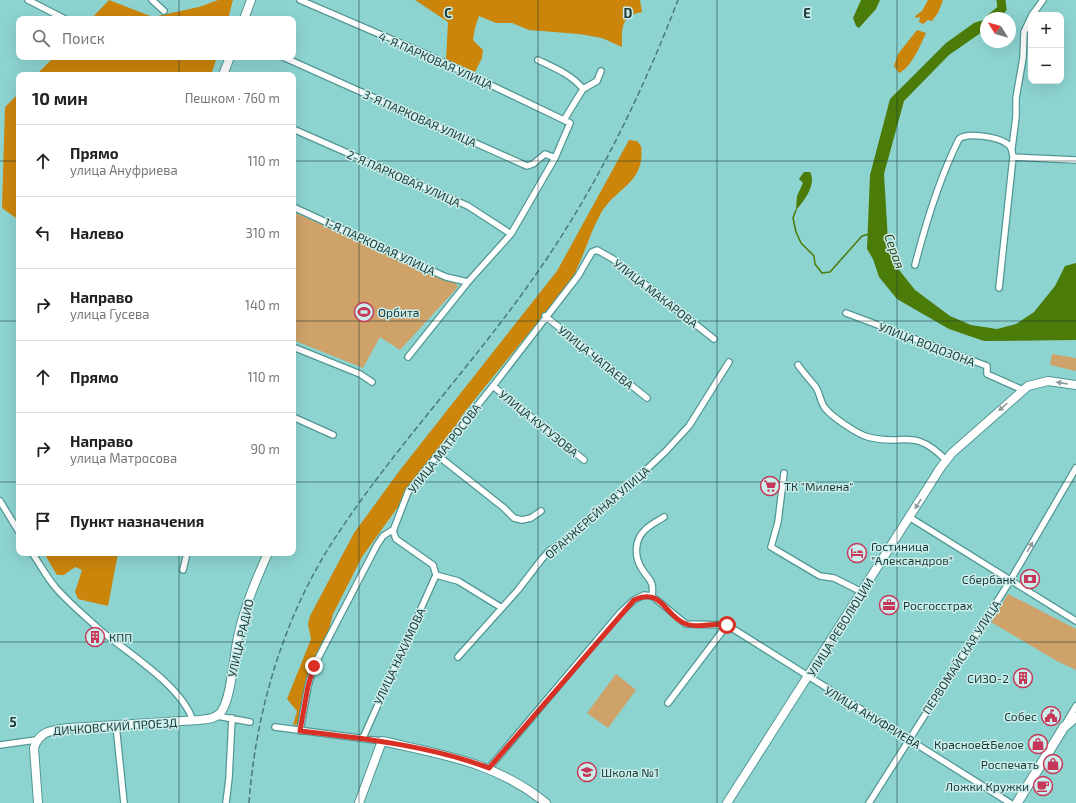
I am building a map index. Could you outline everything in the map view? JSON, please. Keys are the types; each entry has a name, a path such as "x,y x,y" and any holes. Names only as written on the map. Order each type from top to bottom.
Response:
{"main road":[{"path":"245,16 251,0"},
{"path":"224,72 229,60"},
{"name":"УЛИЦА РЕВОЛЮЦИИ","path":"727,803 946,460 1028,386 1048,381 1076,385"},
{"name":"УЛИЦА РАДИО","path":"214,717 222,711 226,700 244,611 267,556"},
{"name":"ДИЧКОВСКИЙ ПРОЕЗД","path":"36,740 41,735 54,729 193,720 214,717"},
{"path":"1017,803 1064,727 1076,717"},
{"path":"36,740 34,758 38,803"},
{"path":"359,802 382,741 470,761 489,768 517,782 546,803"}],"street":[{"path":"28,0 59,16"},
{"path":"152,0 164,11"},
{"name":"4-Я ПАРКОВАЯ УЛИЦА","path":"300,0 428,55 570,123 554,158"},
{"path":"1035,12 1043,0"},
{"path":"998,288 1013,157 1012,148 1016,117 1016,98 1023,58 1024,32 1028,24"},
{"name":"3-Я ПАРКОВАЯ УЛИЦА","path":"290,60 527,166 533,164 545,154 554,158"},
{"path":"538,60 564,72 578,82 583,89"},
{"path":"564,120 583,89 597,80 600,71"},
{"name":"2-Я ПАРКОВАЯ УЛИЦА","path":"296,130 468,206 511,234"},
{"path":"915,265 923,231 939,184 959,139 970,134 1006,143 1012,148"},
{"path":"1013,157 1076,160"},
{"path":"408,357 468,282 511,234 554,158"},
{"name":"1-Я ПАРКОВАЯ УЛИЦА","path":"296,208 446,277 468,282"},
{"name":"УЛИЦА МАТРОСОВА","path":"300,731 308,686 314,666 377,545 383,536 394,529 408,492 493,386 545,316 578,276 592,252 597,250"},
{"name":"УЛИЦА МАКАРОВА","path":"597,250 613,259 714,339"},
{"name":"УЛИЦА ВОДОЗОНА","path":"846,313 987,366 987,374 1023,390"},
{"name":"УЛИЦА ЧАПАЕВА","path":"545,316 647,398"},
{"path":"296,348 360,374 372,382"},
{"name":"ОРАНЖЕРЕЙНАЯ УЛИЦА","path":"458,657 502,608 550,550 567,541 595,513 616,498 665,452 690,426 729,362"},
{"path":"798,364 815,386 824,407 860,433 868,437 918,440 935,450 946,460"},
{"name":"УЛИЦА КУТУЗОВА","path":"493,386 584,460"},
{"path":"296,418 333,435"},
{"path":"437,454 504,508 514,518 526,519 541,511"},
{"name":"ПЕРВОМАЙСКАЯ УЛИЦА","path":"868,803 1010,581 1076,468"},
{"path":"784,473 778,522 771,547 820,576 834,578 862,592"},
{"path":"0,501 16,527"},
{"path":"652,596 653,584 637,560 636,546 640,535 646,528 664,517"},
{"path":"910,517 1076,621"},
{"path":"394,529 396,539 433,565 436,575 458,581 502,608"},
{"path":"34,556 56,588 100,630 131,653 173,691 183,701 193,720"},
{"path":"183,570 186,556"},
{"name":"УЛИЦА НАХИМОВА","path":"363,738 436,575"},
{"path":"489,768 620,613 634,600 644,595 652,596 686,624 727,625"},
{"path":"668,702 727,625"},
{"name":"УЛИЦА АНУФРИЕВА","path":"727,625 808,678 909,738 1010,803"},
{"path":"1064,727 1076,706"},
{"path":"214,717 232,718 250,722"},
{"path":"226,803 229,778 232,718"},
{"path":"116,725 124,803"},
{"path":"275,727 382,741"},
{"name":"ДИЧКОВСКИЙ ПРОЕЗД","path":"0,745 36,740"}],"shaded area":[{"path":"109,0 150,16 94,16"},
{"path":"218,0 233,0 229,16 158,16 199,7"},
{"path":"415,0 640,0 642,12 635,14 626,20 622,34 622,47 602,38 579,34 529,30 512,23 496,23 479,16 473,40 483,50 482,58 475,72 446,59 448,22"},
{"path":"861,0 880,0 876,9 859,28 856,26 853,18"},
{"path":"928,0 943,0 938,13 932,21 928,20 923,24 919,22 920,17 916,18 915,16 922,11"},
{"path":"980,21 980,33 949,55 904,101 884,174 888,241 892,261 915,290 950,316 971,325 997,329 1016,324 1034,312 1055,286 1065,266 1076,263 1076,340 984,341 949,329 897,299 879,277 873,259 867,249 870,175 890,99 946,43 974,23"},
{"path":"917,30 926,33 908,66 899,73 894,66 898,54"},
{"path":"51,60 216,60 212,72 39,72"},
{"path":"16,96 16,218 2,208 5,107"},
{"path":"629,140 637,141 641,146 639,169 628,184 607,204 601,213 572,279 555,303 464,413 362,557 333,614 329,629 314,659 314,666 306,680 300,724 293,725 297,711 287,699 311,639 308,624 310,616 354,533 400,470 557,271"},
{"path":"804,172 810,172 812,177 811,187 803,202 796,210 797,196 803,183 799,179"},
{"name":"Орбита","path":"296,213 455,282 458,287 400,350 380,337 363,368 296,341"},
{"path":"1052,354 1076,358 1076,371 1050,365"},
{"path":"46,556 117,556 108,606 78,599 75,592 82,570 75,567 64,575 57,575"},
{"path":"1008,594 1076,629 1076,670 1057,661 991,622"},
{"path":"616,674 636,690 608,728 587,713"}],"waterway":[{"name":"Серая","path":"998,12 1002,9 1001,0"},
{"path":"796,210 793,218 796,232 801,243 814,256 815,264 822,273 830,272 862,236 869,234"}],"railway":[{"path":"249,803 253,767 267,695 277,660 304,592 341,529 362,499 384,469 500,324 569,225 610,152 628,115 663,39 678,0"}],"place":[{"name":"Орбита","path":"364,312"},
{"name":"ТК \"Милена\"","path":"770,486"},
{"name":"Гостиница \"Александров\"","path":"857,553"},
{"name":"Сбербанк","path":"1030,579"},
{"name":"Росгосстрах","path":"889,605"},
{"name":"КПП","path":"95,637"},
{"name":"СИЗО-2","path":"1023,678"},
{"name":"Собес","path":"1051,716"},
{"name":"Красное&Белое","path":"1038,744"},
{"name":"Роспечать","path":"1053,764"},
{"name":"Школа №1","path":"587,772"},
{"name":"Ложки Кружки","path":"1043,786"}],"route":[{"path":"314,666 308,686 300,731 382,741 470,761 489,768 620,613 634,600 644,595 652,596 686,624 727,625"}]}
